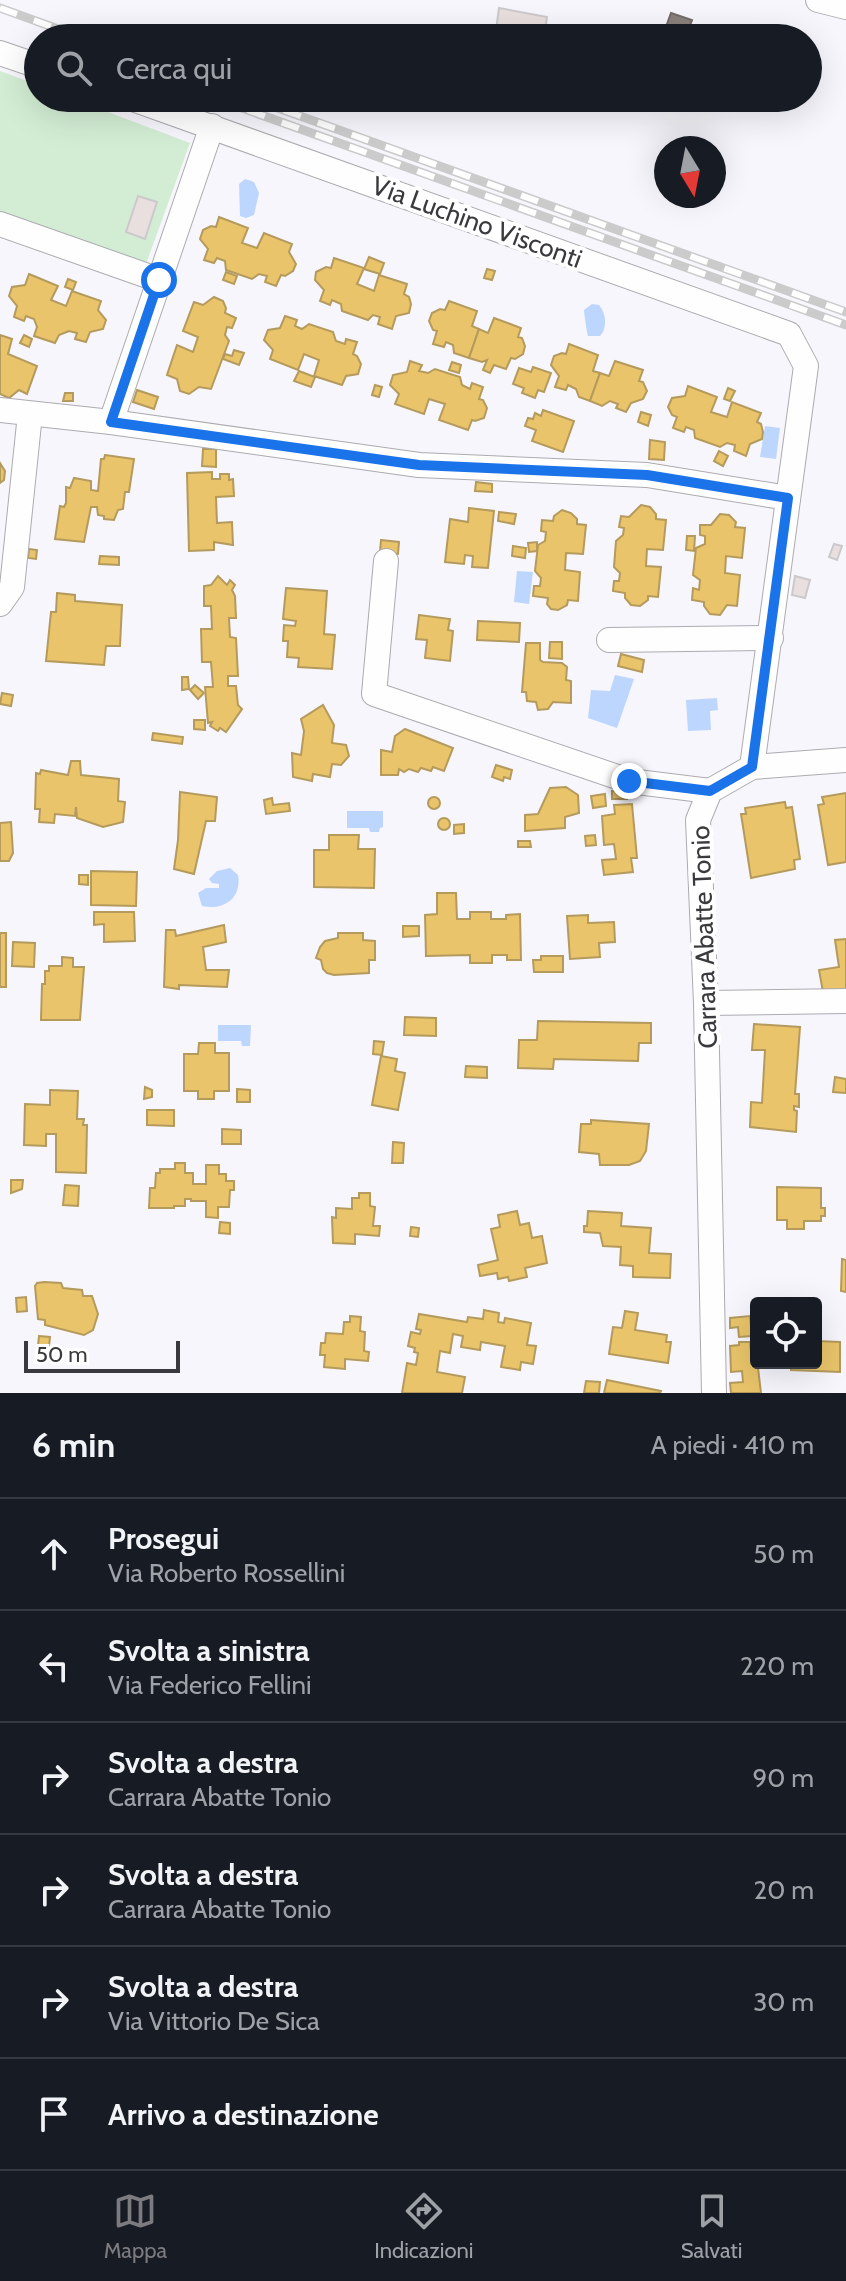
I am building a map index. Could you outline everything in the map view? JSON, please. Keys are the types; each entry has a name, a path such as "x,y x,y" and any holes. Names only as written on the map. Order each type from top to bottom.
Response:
{"street":[{"path":"818,0 846,7"},
{"path":"0,53 24,61"},
{"name":"Via Luchino Visconti","path":"171,112 789,334 806,366 788,498"},
{"path":"111,422 212,126"},
{"path":"0,224 159,280"},
{"path":"0,410 111,422 419,465 647,475 788,498 752,767 846,760"},
{"path":"0,604 12,587 30,414"},
{"path":"386,561 374,694 629,781 710,791"},
{"path":"609,640 771,638"},
{"name":"Carrara Abatte Tonio","path":"714,1393 706,1003 698,820 710,791 752,767"},
{"path":"706,1003 846,1001"}],"green space":[{"path":"0,71 24,80 24,112 108,112 190,143 146,264 0,215"}],"water":[{"path":"245,179 254,182 259,193 254,215 246,218 240,216 239,184"},
{"path":"592,304 599,305 605,317 600,336 588,336 584,310"},
{"path":"765,426 780,428 776,459 760,457"},
{"path":"517,571 533,572 529,604 514,602"},
{"path":"615,675 634,679 617,728 588,718 591,690 610,691"},
{"path":"717,698 718,710 710,711 711,730 688,731 686,700"},
{"path":"347,811 383,811 383,827 379,832 370,832 369,828 347,828"},
{"path":"230,868 238,875 239,883 234,896 224,904 202,906 198,893 206,888 219,888 219,884 209,879 217,871"},
{"path":"218,1025 251,1025 250,1046 242,1046 241,1041 218,1041"}],"building: Abitazioni":[{"path":"219,217 248,228 242,243 257,248 264,233 292,244 289,252 296,264 293,271 281,275 276,286 265,282 267,276 259,274 252,279 226,270 225,261 217,258 214,263 204,260 208,249 200,239 203,230 216,227"},
{"path":"369,257 384,263 380,274 364,269"},
{"path":"334,258 364,268 357,284 374,291 379,275 407,284 404,294 411,304 409,313 396,316 392,329 378,324 380,317 373,315 368,320 342,311 341,304 332,300 330,305 320,301 324,290 315,280 316,272 331,268"},
{"path":"487,269 495,271 492,280 484,278"},
{"path":"226,272 237,276 234,284 223,280"},
{"path":"29,274 58,286 51,300 66,306 72,291 101,301 98,310 106,320 103,329 90,332 86,342 75,339 77,333 69,331 59,335 55,343 34,336 37,327 34,319 26,316 24,321 14,317 17,306 9,296 12,287 25,285"},
{"path":"68,279 76,282 73,290 65,287"},
{"path":"214,297 223,301 225,313 236,318 232,328 227,327 225,335 229,341 211,389 199,387 189,394 180,391 177,379 167,375 177,345 193,352 198,337 183,331 194,302 203,305"},
{"path":"449,301 477,311 472,326 479,329 469,358 454,353 453,345 446,342 444,347 433,344 437,331 433,330 429,321 432,313 445,310"},
{"path":"285,316 297,320 295,326 302,329 309,324 333,332 336,341 345,344 346,339 357,342 353,354 361,364 358,374 346,376 342,385 314,376 319,360 304,354 298,370 270,359 273,350 264,340 268,330 280,328"},
{"path":"494,318 521,328 518,337 522,338 525,346 523,354 511,358 506,369 494,365 490,373 483,370 487,360 482,362 469,358 479,329 488,333"},
{"path":"0,335 12,339 8,354 37,366 27,394 19,390 9,398 0,394"},
{"path":"24,335 32,339 29,347 20,343"},
{"path":"569,344 598,355 593,371 600,373 590,401 579,397 576,389 568,385 566,390 555,387 559,376 551,365 554,356 566,354"},
{"path":"234,350 244,353 239,365 223,359 225,354 232,356"},
{"path":"410,361 422,365 419,371 428,373 435,369 460,377 462,385 470,389 472,383 483,387 479,399 487,408 484,418 472,420 468,430 439,420 445,404 429,399 424,414 395,404 399,394 390,385 393,375 407,372"},
{"path":"615,361 643,370 639,381 643,382 647,391 643,399 631,403 626,412 610,401 602,406 590,401 600,373 609,376"},
{"path":"452,362 461,365 459,373 449,370"},
{"path":"533,367 551,373 544,392 538,390 535,398 522,393 524,388 513,384 519,368 531,372"},
{"path":"299,371 315,377 311,387 294,381"},
{"path":"375,385 382,387 379,397 372,395"},
{"path":"688,386 717,397 711,412 727,417 732,402 761,413 757,422 761,424 762,439 750,444 746,456 734,451 735,445 727,443 720,447 695,438 694,430 686,427 684,432 673,428 677,417 668,407 672,398 685,396"},
{"path":"728,388 735,391 730,401 724,399"},
{"path":"137,390 158,397 154,409 133,402"},
{"path":"65,393 73,393 73,401 63,401"},
{"path":"543,410 574,421 563,452 532,441 536,430 525,426 528,418 533,419 535,413 541,416"},
{"path":"641,412 651,415 648,426 638,422"},
{"path":"650,440 665,442 664,460 649,459"},
{"path":"203,449 216,449 216,467 202,466"},
{"path":"719,451 728,456 723,466 714,461"},
{"path":"105,455 134,459 123,509 118,510 114,520 104,519 104,516 98,515 97,507 91,507 84,542 55,539 60,506 64,507 66,503 66,487 70,488 74,478 91,481 91,490 98,491 101,459"},
{"path":"0,463 5,471 4,480 0,483"},
{"path":"212,472 212,479 220,479 220,474 229,474 229,480 233,479 234,496 216,497 217,523 232,522 233,545 214,542 214,550 189,551 187,473"},
{"path":"476,482 492,484 492,492 475,491"},
{"path":"641,505 650,507 656,519 666,520 663,550 647,549 646,566 661,567 658,597 648,596 648,600 640,606 631,605 625,593 613,591 614,581 619,581 620,573 614,567 616,541 623,535 624,528 619,527 621,516 629,517"},
{"path":"469,508 494,511 488,568 472,567 473,556 465,555 464,564 445,562 450,519 468,522"},
{"path":"562,510 571,513 577,524 586,525 583,554 566,553 565,570 580,572 578,601 568,600 567,605 558,610 551,609 547,604 548,598 533,596 534,586 540,586 541,578 535,571 538,545 545,541 546,532 541,531 542,520 553,521"},
{"path":"499,512 516,514 514,524 498,521"},
{"path":"720,514 729,515 736,522 735,527 745,528 742,558 726,556 725,573 740,575 737,606 727,605 720,615 710,614 704,602 692,600 693,588 699,590 700,580 693,575 696,548 705,544 705,536 700,535 700,525 711,525"},
{"path":"687,536 695,536 694,551 686,550"},
{"path":"381,540 399,542 398,554 380,552"},
{"path":"537,542 537,551 529,552 528,543"},
{"path":"513,546 526,548 525,558 512,556"},
{"path":"29,549 37,550 36,559 28,558"},
{"path":"100,556 119,557 119,565 99,564"},
{"path":"218,576 227,585 230,580 235,585 232,590 236,618 229,618 230,637 236,638 238,676 228,676 228,686 236,686 238,705 242,709 226,732 210,726 212,722 208,723 205,687 213,687 211,662 202,662 201,629 212,629 211,606 204,606 204,586 211,585"},
{"path":"286,588 327,591 324,634 335,635 332,669 298,667 299,658 287,657 288,641 283,641 284,625 295,626 296,621 283,619"},
{"path":"57,593 75,595 75,601 122,605 120,646 106,646 104,665 46,661 51,612 56,612"},
{"path":"419,615 450,619 448,630 453,631 450,661 425,658 427,640 416,639"},
{"path":"478,621 520,623 519,642 477,640"},
{"path":"550,642 562,642 562,659 549,658"},
{"path":"526,643 540,643 540,660 543,662 562,663 567,667 566,680 571,681 571,703 553,702 548,709 538,710 536,702 527,701 526,692 522,692"},
{"path":"621,654 644,660 642,672 618,666"},
{"path":"182,677 188,677 189,689 182,690"},
{"path":"195,685 204,693 198,699 190,690"},
{"path":"2,693 13,695 11,706 0,704"},
{"path":"323,705 334,725 332,743 346,745 349,756 341,765 332,764 330,777 313,774 312,781 293,777 292,753 301,755 304,731 301,719"},
{"path":"194,720 205,720 205,730 194,729"},
{"path":"405,729 453,748 444,771 433,767 431,771 421,768 418,772 399,769 398,775 381,775 381,750 392,752 395,736"},
{"path":"153,733 183,737 182,744 152,740"},
{"path":"71,761 80,761 81,775 119,779 118,801 125,802 123,822 103,827 77,818 76,807 75,816 55,814 54,823 39,822 40,809 35,809 36,773 40,774 41,770 68,775"},
{"path":"496,765 512,770 510,779 504,777 503,781 492,777"},
{"path":"566,787 578,795 579,813 565,817 565,828 525,831 525,815 538,814 550,788"},
{"path":"612,791 627,791 627,799 612,799"},
{"path":"180,792 217,797 215,821 206,821 194,874 174,869"},
{"path":"846,793 846,862 828,865 818,805 824,804 822,797"},
{"path":"605,794 606,806 593,808 591,796"},
{"path":"434,797 440,803 434,809 428,803"},
{"path":"272,798 273,805 289,803 290,811 266,814 264,800"},
{"path":"785,802 786,808 792,807 800,859 794,860 795,869 751,878 741,814 746,814 745,808"},
{"path":"632,804 637,858 631,858 633,872 604,875 602,860 616,859 614,844 604,845 602,816 615,814 614,805"},
{"path":"444,818 450,824 444,830 438,824"},
{"path":"11,822 13,853 9,861 0,861 0,823"},
{"path":"464,824 464,833 454,834 454,825"},
{"path":"329,835 359,835 358,849 375,849 374,888 314,887 314,850 329,850"},
{"path":"595,835 596,845 586,846 585,836"},
{"path":"518,841 530,841 531,847 518,847"},
{"path":"91,871 137,872 136,906 91,905"},
{"path":"79,875 88,875 88,885 79,884"},
{"path":"437,893 456,893 457,919 470,919 470,912 491,912 491,919 506,919 506,915 520,914 521,960 507,960 507,955 492,955 492,963 470,963 470,955 426,956 425,915 437,914"},
{"path":"94,912 134,912 135,941 104,942 104,924 94,925"},
{"path":"588,915 588,923 614,922 615,942 599,943 600,957 570,959 567,916"},
{"path":"224,925 226,942 203,947 206,970 229,970 227,987 164,987 166,930 175,930 176,936"},
{"path":"403,926 419,926 419,936 403,937"},
{"path":"0,933 6,933 6,987 0,987"},
{"path":"338,933 363,933 363,940 375,941 375,960 369,960 369,973 334,975 323,969 321,960 316,958 320,947 325,941 338,938"},
{"path":"846,939 846,989 823,992 819,970 839,967 835,940"},
{"path":"13,942 35,943 34,967 12,966"},
{"path":"541,956 563,956 563,972 534,972 533,960 541,960"},
{"path":"62,957 73,958 73,967 84,967 80,1020 41,1020 45,971 49,971 49,966 62,966"},
{"path":"405,1017 436,1018 436,1036 404,1035"},
{"path":"538,1021 651,1023 651,1043 639,1043 638,1061 554,1059 553,1069 518,1068 519,1040 537,1040"},
{"path":"754,1024 800,1027 795,1094 799,1094 799,1107 794,1106 797,1111 796,1132 750,1127 751,1102 762,1103 765,1050 752,1050"},
{"path":"374,1041 384,1042 382,1055 373,1054"},
{"path":"199,1043 215,1043 215,1053 229,1053 229,1091 214,1091 214,1099 198,1099 198,1091 184,1091 184,1054 198,1054"},
{"path":"381,1056 397,1059 395,1071 405,1073 398,1110 372,1105"},
{"path":"466,1066 487,1067 487,1078 465,1077"},
{"path":"835,1077 846,1079 846,1093 833,1092"},
{"path":"145,1087 152,1090 152,1097 144,1099"},
{"path":"237,1089 250,1090 250,1102 237,1102"},
{"path":"50,1090 78,1091 77,1119 84,1119 83,1125 87,1125 86,1173 56,1172 56,1134 46,1134 46,1146 24,1145 25,1104 50,1105"},
{"path":"147,1110 174,1110 174,1126 147,1125"},
{"path":"591,1120 649,1124 646,1151 640,1161 629,1165 600,1165 599,1154 579,1152 581,1124 591,1124"},
{"path":"222,1129 241,1130 241,1144 222,1144"},
{"path":"393,1142 404,1143 403,1163 392,1163"},
{"path":"175,1163 185,1163 185,1173 193,1173 193,1184 206,1184 206,1165 219,1165 219,1174 226,1174 226,1181 234,1181 229,1207 218,1207 218,1218 206,1217 206,1201 185,1199 185,1206 149,1208 150,1188 155,1188 156,1173 160,1173 160,1169 175,1169"},
{"path":"11,1180 23,1180 22,1189 11,1193"},
{"path":"65,1185 79,1186 78,1206 63,1205"},
{"path":"777,1187 821,1188 821,1208 825,1208 825,1216 821,1216 821,1221 804,1221 804,1229 787,1229 787,1220 777,1220"},
{"path":"359,1193 370,1193 370,1206 375,1207 373,1226 380,1226 379,1236 355,1234 355,1244 333,1243 332,1217 336,1218 336,1208 352,1209 352,1198 359,1198"},
{"path":"517,1211 520,1225 529,1223 532,1238 542,1236 547,1263 525,1268 527,1277 509,1281 508,1277 498,1279 497,1273 480,1276 478,1265 498,1260 491,1229 500,1227 498,1215"},
{"path":"588,1211 622,1213 621,1226 651,1228 649,1253 671,1254 670,1278 633,1277 633,1266 620,1265 621,1247 603,1246 600,1233 584,1232"},
{"path":"220,1222 230,1223 230,1234 219,1233"},
{"path":"411,1227 419,1228 418,1237 410,1236"},
{"path":"842,1259 846,1260 846,1292 841,1291"},
{"path":"44,1282 61,1283 63,1288 82,1290 83,1296 92,1296 98,1314 93,1330 84,1335 45,1325 45,1320 38,1319 35,1286"},
{"path":"26,1297 27,1311 17,1312 16,1298"},
{"path":"484,1310 499,1313 498,1322 504,1323 505,1318 531,1323 527,1345 536,1346 533,1364 521,1362 520,1370 501,1367 505,1346 481,1342 480,1350 461,1347 463,1336 453,1334 450,1353 440,1351 437,1372 465,1377 462,1393 402,1393 407,1363 416,1365 418,1353 408,1346 411,1332 420,1334 421,1330 416,1329 419,1314 467,1322 468,1317 483,1319"},
{"path":"625,1311 638,1313 635,1330 667,1335 666,1342 671,1342 668,1363 609,1354 613,1327 622,1328"},
{"path":"350,1316 361,1317 360,1331 365,1332 364,1351 369,1352 368,1361 345,1359 345,1369 324,1367 325,1355 320,1355 326,1333 343,1334 344,1322 350,1322"},
{"path":"750,1316 750,1336 739,1337 738,1327 730,1328 730,1318"},
{"path":"39,1336 50,1337 48,1356 37,1355"},
{"path":"822,1341 840,1342 840,1372 791,1370 822,1369"},
{"path":"739,1342 750,1342 750,1369 758,1369 761,1393 731,1393 730,1383 743,1382 742,1371 731,1372 730,1346 739,1345"},
{"path":"607,1380 661,1391 604,1393"},
{"path":"586,1381 600,1382 599,1393 584,1393"}],"building: Industria":[{"path":"671,13 692,20 690,24 667,24"}],"building: Altro":[{"path":"499,8 547,17 546,24 497,24"},
{"path":"138,196 157,202 145,239 126,232"},
{"path":"834,544 842,546 837,560 829,557"},
{"path":"795,576 810,580 805,598 792,595"}],"railway":[{"path":"0,8 44,24"},
{"path":"253,112 846,325"},
{"path":"289,112 846,312"}],"route":[{"path":"159,280 111,422 419,465 647,475 788,498 752,767 710,791 629,781"}]}
